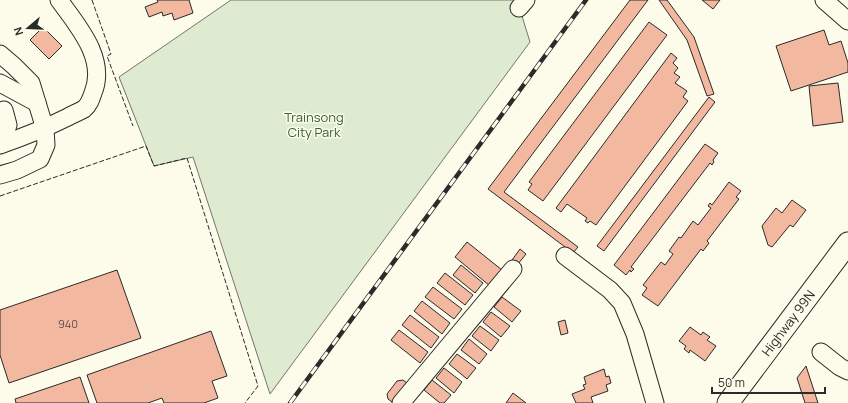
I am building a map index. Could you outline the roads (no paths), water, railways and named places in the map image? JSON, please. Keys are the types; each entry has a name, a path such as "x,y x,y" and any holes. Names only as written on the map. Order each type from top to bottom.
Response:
{"main road":[{"name":"Highway 99N","path":"728,403 848,243"}],"street":[{"path":"1,145 45,129 85,108 96,87 97,73 88,40 60,0"},
{"path":"824,0 848,21"},
{"path":"0,54 32,84 45,129 46,145 40,159 0,176"},
{"path":"1,85 37,103"},
{"path":"1,145 8,125 4,110"},
{"path":"565,256 610,290 622,303 635,334 655,403"},
{"path":"401,403 513,269"},
{"path":"821,352 840,367 848,371"}],"railway":[{"path":"290,403 586,0"}],"park label":[{"name":"Trainsong City Park","path":"314,124"}]}
